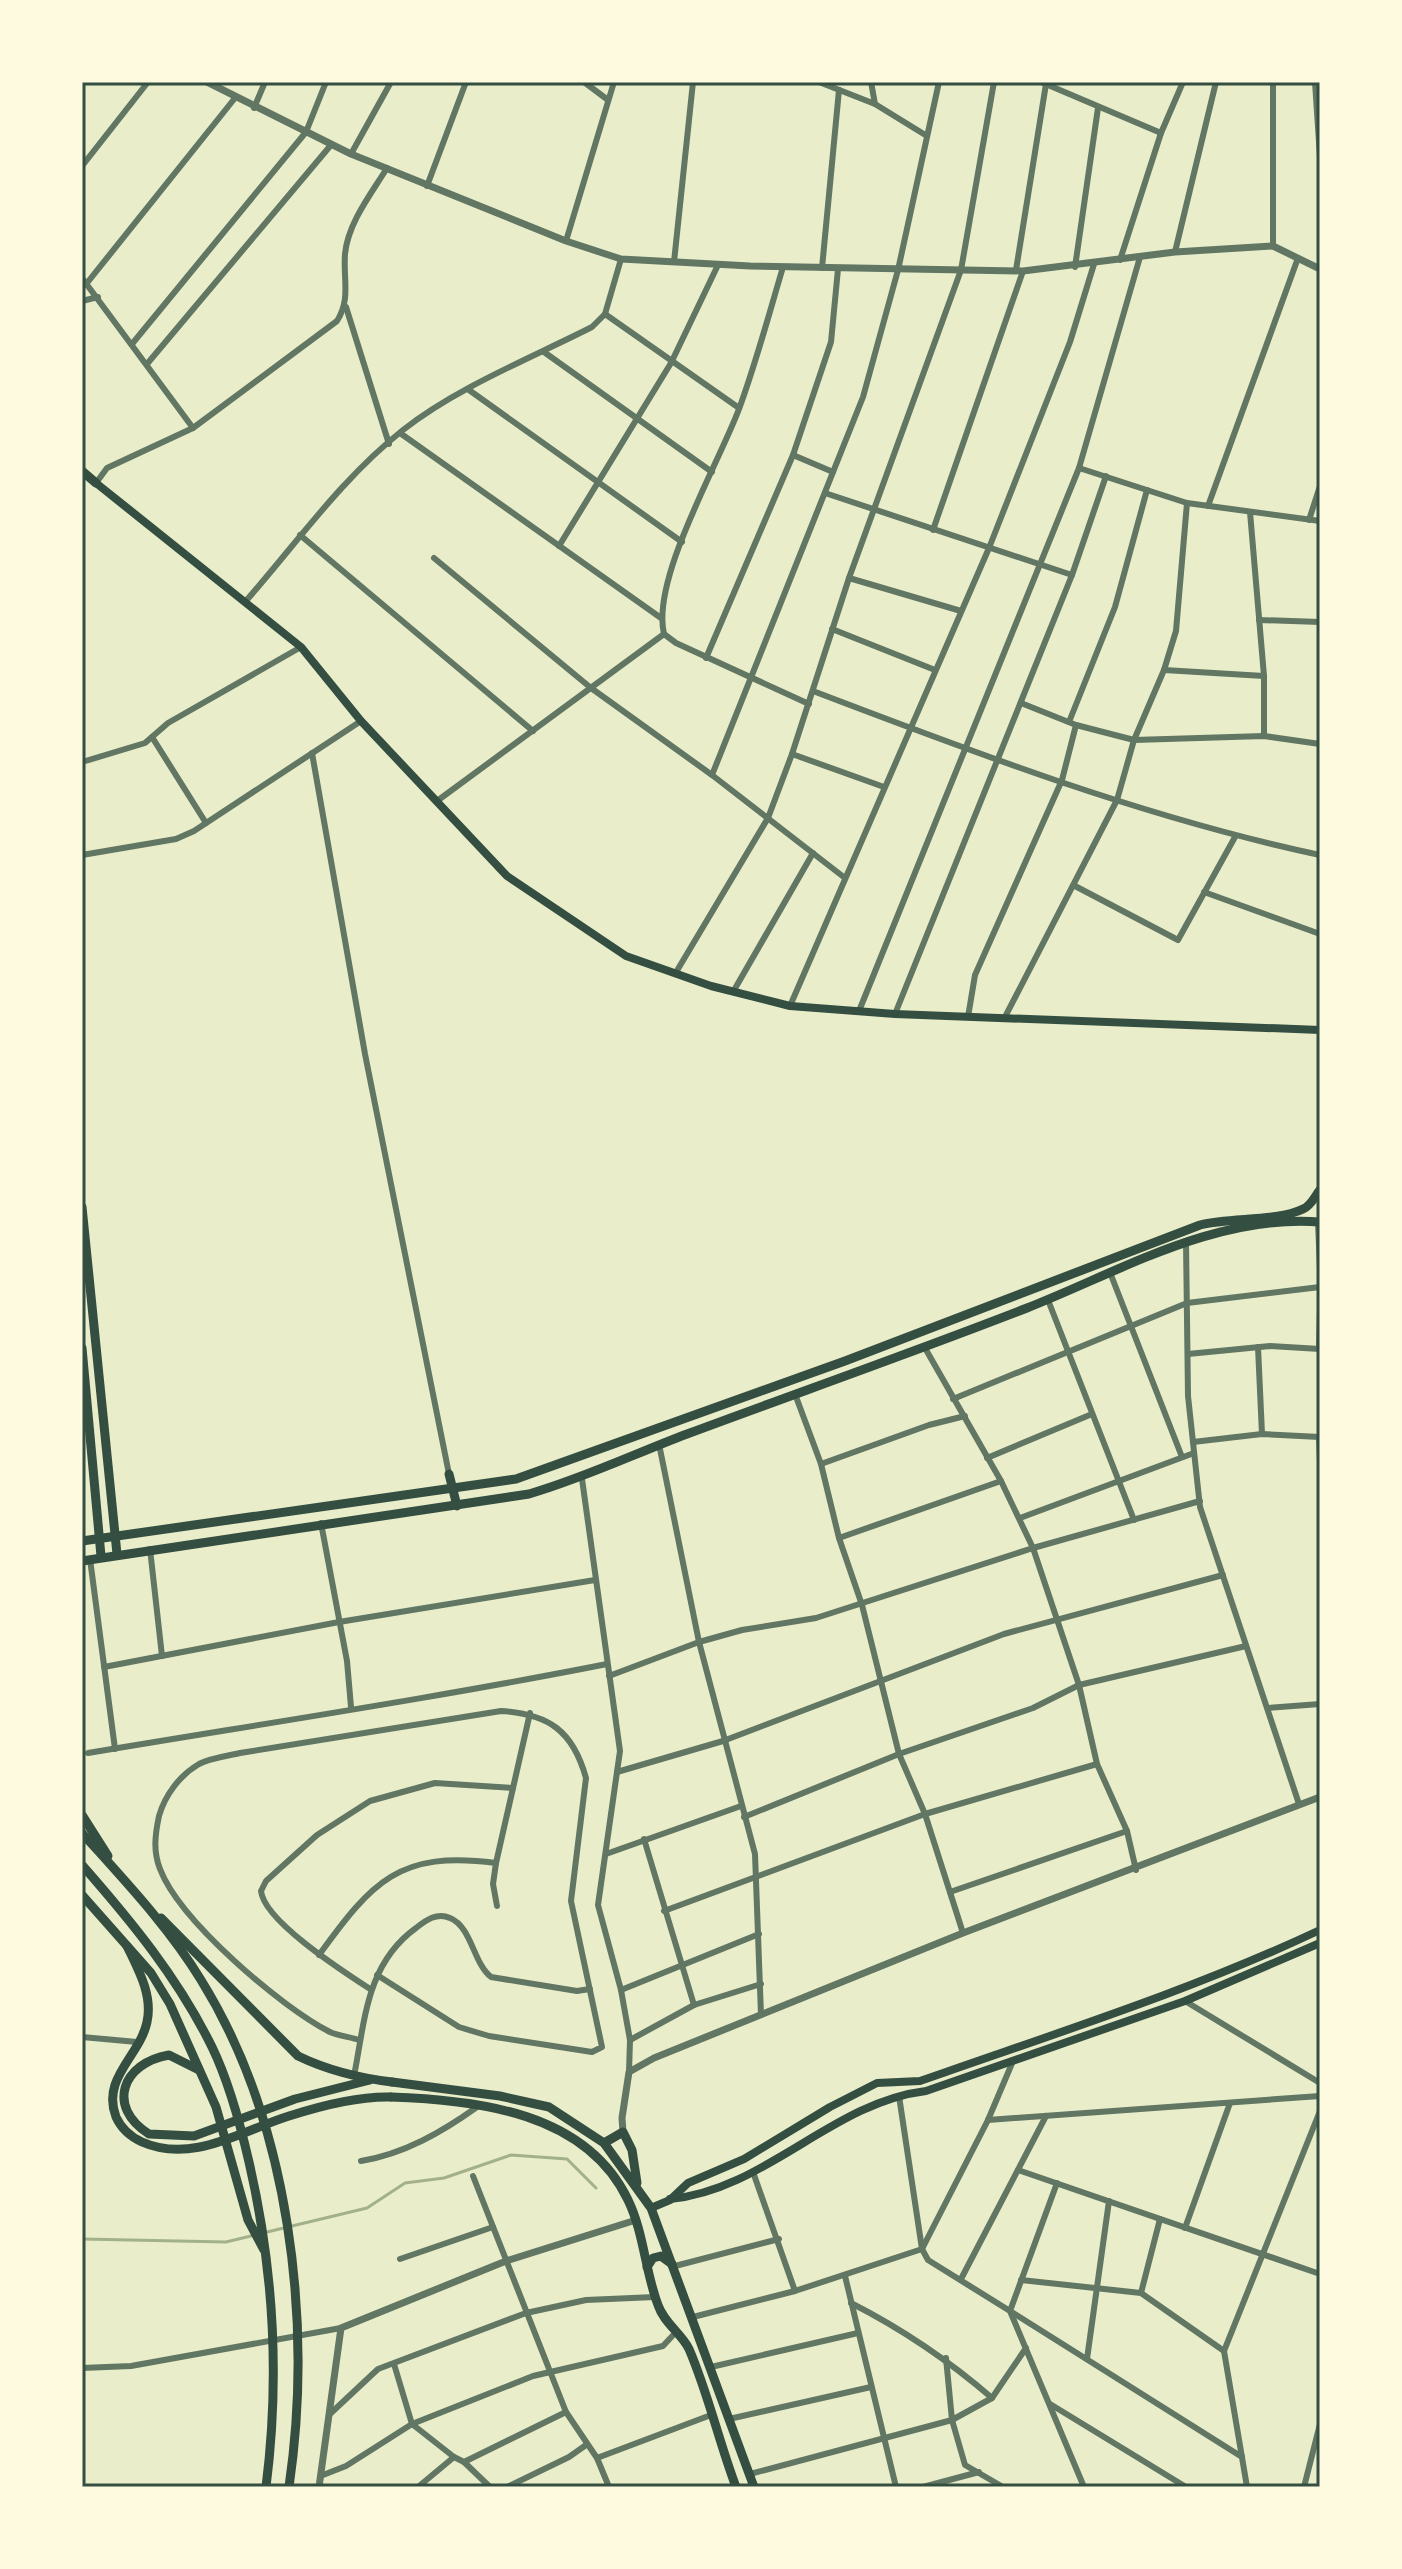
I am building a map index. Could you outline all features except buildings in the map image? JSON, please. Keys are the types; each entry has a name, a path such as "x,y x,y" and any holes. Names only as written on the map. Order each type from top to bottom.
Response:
{"main road":[{"path":"82,471 301,647 361,721 507,876 626,956 733,992 790,1006 895,1014 1320,1030"},
{"path":"82,481 96,483"},
{"path":"82,1541 453,1490 542,1471 1200,1225 1240,1217 1287,1214 1307,1208 1320,1190"},
{"path":"82,1207 117,1554"},
{"path":"86,1560 150,1548 529,1494 582,1479 659,1444 925,1348 1111,1275 1186,1241 1239,1227 1319,1222"},
{"path":"82,1351 101,1556"},
{"path":"449,1474 457,1506"},
{"path":"439,1492 449,1474"},
{"path":"82,1815 120,1875"},
{"path":"82,1833 152,1912 201,1980 230,2033 256,2097 280,2193 293,2273 298,2390 289,2487"},
{"path":"82,1865 137,1929 197,2018 219,2063 233,2103 267,2255 275,2371 266,2487"},
{"path":"84,1902 151,1973 170,2004 216,2107 248,2220 267,2255"},
{"path":"152,1912 183,1937 259,2020 298,2056 325,2069 370,2080 500,2096 549,2107 604,2143 651,2208 675,2266 754,2487"},
{"path":"670,2200 688,2183 744,2159 830,2107 877,2083 920,2081 1181,1989 1252,1962 1320,1930"},
{"path":"636,2220 651,2208 670,2200 694,2197 753,2172 884,2099 926,2091 1185,2001 1320,1943"},
{"path":"127,1946 146,1990 147,2023 119,2072 112,2097 121,2126 136,2139 159,2149 181,2150 217,2143 289,2116 375,2097 391,2097 477,2107 541,2120 565,2131 595,2153 615,2177 636,2220 655,2297 667,2322 687,2345 736,2487"},
{"path":"1181,1989 1185,2001"},
{"path":"202,2072 169,2055 147,2061 127,2079 124,2098 127,2114 149,2134 194,2136 295,2099 370,2080"},
{"path":"897,2080 899,2096"},
{"path":"604,2143 623,2132 632,2150 638,2186"},
{"path":"647,2267 653,2258 661,2256 675,2266"},
{"path":"676,2332 693,2317"},
{"path":"711,2415 729,2419"}],"street":[{"path":"82,166 148,82"},
{"path":"207,82 351,154 566,241 621,259 838,269 1020,270 1075,267 1175,252 1273,246 1320,269"},
{"path":"254,108 265,82"},
{"path":"132,344 306,132 326,82"},
{"path":"351,154 391,82"},
{"path":"427,186 466,82"},
{"path":"584,82 608,100"},
{"path":"566,241 614,82"},
{"path":"674,262 693,82"},
{"path":"819,82 875,104 927,136"},
{"path":"871,82 875,104"},
{"path":"712,775 741,696 753,680 863,397 898,270 939,82"},
{"path":"675,974 768,818 792,754 872,510 961,270 994,82"},
{"path":"1120,261 1161,133 1183,82"},
{"path":"1175,252 1216,82"},
{"path":"1273,82 1273,246"},
{"path":"1315,82 1320,157"},
{"path":"933,530 1020,270 1043,83 1161,133"},
{"path":"822,268 839,90"},
{"path":"193,428 84,281 235,98"},
{"path":"1075,267 1098,108"},
{"path":"147,364 331,145"},
{"path":"387,168 352,227 345,253 346,307 389,444"},
{"path":"859,1011 1079,468 1140,257"},
{"path":"1208,506 1298,258"},
{"path":"245,602 320,511 400,433 469,390 592,327 605,314 621,259"},
{"path":"790,1006 989,548 1070,342 1094,264"},
{"path":"559,546 671,363 718,265"},
{"path":"783,267 739,408 682,542 661,605 661,618 664,634 706,658 809,704"},
{"path":"706,658 793,455 831,342 838,269"},
{"path":"82,301 98,297"},
{"path":"96,483 107,468 193,428 337,321 346,307"},
{"path":"605,314 739,408"},
{"path":"544,352 712,472"},
{"path":"469,390 682,542"},
{"path":"400,433 661,618"},
{"path":"793,455 833,472"},
{"path":"1079,468 1187,503 1320,521"},
{"path":"895,1014 1072,575 1106,476"},
{"path":"1309,520 1320,486"},
{"path":"968,1017 975,975 1062,780 1073,724 1115,607 1147,490"},
{"path":"825,493 1072,575"},
{"path":"1005,1017 1117,800 1134,740 1164,670 1176,631 1187,503"},
{"path":"1250,512 1264,676 1264,736"},
{"path":"300,535 533,731"},
{"path":"434,558 591,688 712,775 845,878"},
{"path":"849,578 961,611"},
{"path":"1259,620 1320,622"},
{"path":"832,629 935,670"},
{"path":"437,801 664,634"},
{"path":"82,762 145,743 168,723 301,647"},
{"path":"1164,670 1264,676"},
{"path":"813,691 963,748 1117,800 1235,837 1320,855"},
{"path":"1021,703 1073,724 1134,740 1264,736 1320,744"},
{"path":"82,855 176,839 206,823 361,721"},
{"path":"152,737 206,823"},
{"path":"312,753 365,1054 449,1474"},
{"path":"792,754 884,787"},
{"path":"1075,886 1178,940 1235,837"},
{"path":"733,992 813,853"},
{"path":"1204,892 1320,934"},
{"path":"1319,1222 1320,1269"},
{"path":"1186,1241 1188,1354 1200,1501 1299,1804"},
{"path":"1111,1275 1182,1457"},
{"path":"953,1399 1187,1303 1320,1287"},
{"path":"1048,1300 1134,1520"},
{"path":"1188,1354 1258,1347 1319,1349 1320,1309"},
{"path":"1258,1347 1262,1434"},
{"path":"925,1348 1001,1481 1033,1548 1079,1685 1097,1764 1127,1831 1136,1870"},
{"path":"795,1394 821,1464 839,1538 862,1605 883,1678 899,1754 925,1814 963,1933"},
{"path":"987,1458 1092,1414"},
{"path":"821,1464 929,1425 965,1416"},
{"path":"1193,1442 1262,1434 1320,1437 1320,1460"},
{"path":"659,1444 699,1642 755,1854 761,2015"},
{"path":"1020,1518 1194,1453"},
{"path":"82,1463 93,1460"},
{"path":"582,1479 620,1751 598,1905 621,1990 630,2040 623,2132"},
{"path":"839,1538 1001,1481"},
{"path":"609,1676 699,1642 742,1630 816,1618 1033,1548 1200,1501"},
{"path":"321,1523 351,1707"},
{"path":"150,1548 162,1656"},
{"path":"86,1560 115,1749"},
{"path":"617,1772 723,1741 883,1678 1057,1617 1223,1575"},
{"path":"104,1667 339,1622 595,1580"},
{"path":"744,1817 899,1754 1033,1708 1079,1685 1246,1646"},
{"path":"88,1753 351,1707 467,1691 607,1664"},
{"path":"1268,1708 1320,1704"},
{"path":"359,2040 330,2032 269,1989 224,1953 180,1903 160,1870 153,1839 163,1802 180,1780 200,1763 240,1753 501,1711 530,1713 555,1725 570,1741 586,1778 571,1901 602,2047 595,2052 489,2036 459,2027 377,1975"},
{"path":"497,1906 493,1884 496,1863 530,1713"},
{"path":"664,1911 925,1814 1097,1764"},
{"path":"370,1989 319,1955 267,1907 261,1891 266,1881 317,1835 370,1801 435,1783 513,1788"},
{"path":"629,2072 654,2058 963,1933 1136,1870 1320,1797"},
{"path":"606,1854 741,1806"},
{"path":"950,1892 1127,1831"},
{"path":"644,1839 679,1964 694,2005"},
{"path":"319,1955 351,1911 388,1877 446,1860 496,1863"},
{"path":"354,2076 370,1989 410,1932 428,1919 442,1916 462,1927 491,1977 577,1991 590,1989"},
{"path":"621,1990 759,1934"},
{"path":"630,2040 694,2005 761,1984"},
{"path":"1185,2001 1320,2083"},
{"path":"82,2037 137,2042"},
{"path":"693,2317 795,2291 922,2249 988,2120 1013,2061"},
{"path":"899,2096 922,2249 928,2260 1242,2457"},
{"path":"988,2120 1320,2096"},
{"path":"1185,2228 1230,2103"},
{"path":"361,2161 386,2157 444,2130 477,2107"},
{"path":"1247,2487 1224,2351 1320,2111"},
{"path":"961,2279 1046,2116"},
{"path":"1018,2170 1320,2274"},
{"path":"753,2172 795,2291"},
{"path":"473,2176 526,2313 553,2372 566,2412 597,2458 609,2487"},
{"path":"1057,2183 1010,2311 1086,2486"},
{"path":"1087,2359 1109,2201"},
{"path":"1141,2293 1160,2219"},
{"path":"82,2368 131,2366 341,2328 506,2261 636,2220"},
{"path":"400,2259 493,2227"},
{"path":"675,2266 779,2239"},
{"path":"845,2276 896,2487"},
{"path":"1021,2280 1141,2293 1224,2351"},
{"path":"331,2413 378,2369 526,2313 586,2300 655,2297"},
{"path":"851,2303 901,2328 946,2358 992,2398"},
{"path":"319,2487 341,2328"},
{"path":"323,2475 346,2466 412,2424 553,2372 663,2346 676,2332"},
{"path":"711,2367 858,2333"},
{"path":"750,2474 952,2420 992,2398 1026,2348"},
{"path":"946,2358 952,2420 965,2465 1003,2487"},
{"path":"394,2364 412,2424 464,2462 490,2487"},
{"path":"729,2419 871,2387"},
{"path":"1050,2404 1186,2487"},
{"path":"464,2462 566,2412"},
{"path":"597,2458 711,2415"},
{"path":"1304,2487 1317,2450 1320,2424"},
{"path":"507,2487 569,2457 586,2445"},
{"path":"418,2487 454,2457"},
{"path":"923,2487 979,2472"}],"waterway":[{"path":"267,2232 367,2208 405,2183 444,2178 511,2155 567,2159 596,2188"},
{"path":"82,2239 226,2242 255,2235"}]}
